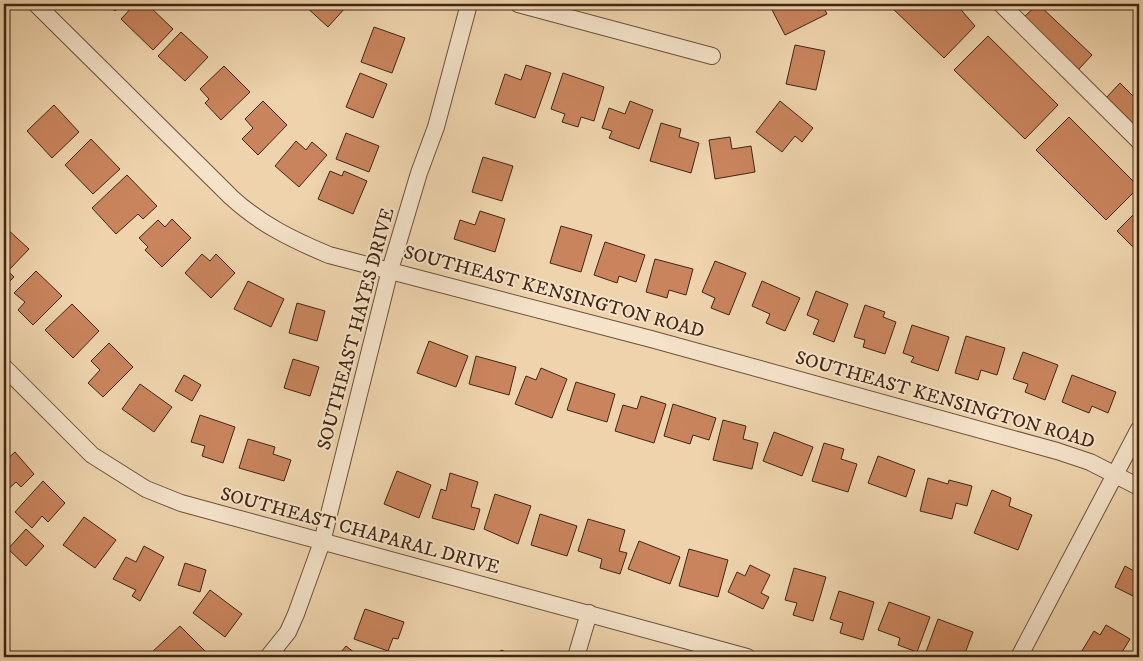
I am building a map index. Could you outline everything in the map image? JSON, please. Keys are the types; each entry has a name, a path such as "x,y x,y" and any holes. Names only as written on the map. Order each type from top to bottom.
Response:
{"street":[{"name":"SOUTHEAST KENSINGTON ROAD","path":"36,4 247,212 303,244 329,255 877,400 1065,454 1116,474 1139,487"},
{"name":"SOUTHEAST HAYES DRIVE","path":"268,657 288,632 322,542 390,270 418,173 436,127 470,4"},
{"path":"518,4 712,56"},
{"path":"1001,4 1139,141"},
{"name":"SOUTHEAST CHAPARAL DRIVE","path":"4,367 92,454 146,489 181,503 747,657"},
{"path":"1019,657 1139,429"},
{"path":"576,657 589,613"}],"building":[{"path":"107,4 123,4 115,11"},
{"path":"135,4 147,4 173,29 153,50 121,19"},
{"path":"303,4 342,4 346,7 328,27"},
{"path":"769,4 822,4 827,14 785,35"},
{"path":"888,4 956,4 975,26 944,58"},
{"path":"1038,4 1092,55 1078,70 1024,17"},
{"path":"374,27 405,38 392,73 361,62"},
{"path":"181,32 208,57 185,81 158,56"},
{"path":"988,36 1058,105 1025,139 954,70"},
{"path":"795,45 825,51 816,90 786,84"},
{"path":"526,65 551,73 535,118 495,104 505,74 521,80"},
{"path":"224,66 250,92 221,120 205,103 209,99 200,89"},
{"path":"360,73 387,84 373,118 346,107"},
{"path":"563,73 604,87 594,121 581,117 578,127 562,122 565,114 551,109"},
{"path":"1120,83 1139,102 1139,130 1106,98"},
{"path":"263,101 287,125 258,155 242,139 253,128 245,119"},
{"path":"630,101 653,110 639,149 609,138 612,131 602,128 609,108 625,114"},
{"path":"780,101 813,128 802,142 795,136 782,152 756,132"},
{"path":"54,105 79,132 52,158 27,131"},
{"path":"1069,117 1139,187 1106,220 1036,150"},
{"path":"661,123 681,129 679,137 699,143 691,173 650,161"},
{"path":"346,133 379,146 369,172 336,159"},
{"path":"730,137 732,149 751,146 755,172 715,179 709,140"},
{"path":"91,139 120,169 93,194 65,165"},
{"path":"296,141 306,150 312,142 327,155 299,187 275,166"},
{"path":"483,157 513,166 502,201 472,192"},
{"path":"330,171 342,176 344,171 367,181 353,214 318,199"},
{"path":"127,175 157,206 143,219 138,214 116,234 92,208"},
{"path":"1139,209 1139,253 1117,231"},
{"path":"480,211 505,219 495,252 454,239 460,220 475,225"},
{"path":"172,219 191,238 162,267 145,250 148,247 139,238 158,220 165,227"},
{"path":"561,226 592,235 581,272 550,263"},
{"path":"6,228 29,249 8,271 14,277 4,287 4,230"},
{"path":"605,242 645,255 636,282 619,276 617,283 594,275"},
{"path":"202,254 210,261 216,254 235,273 211,298 185,273"},
{"path":"655,259 693,269 686,295 669,290 667,298 646,292"},
{"path":"715,261 746,273 729,315 711,308 715,298 702,292"},
{"path":"36,271 62,296 33,325 18,310 25,302 14,293"},
{"path":"248,281 284,299 271,327 234,309"},
{"path":"762,281 800,298 785,331 766,323 770,314 752,306"},
{"path":"816,291 848,304 834,342 813,334 819,320 807,315"},
{"path":"297,303 325,311 317,341 289,333"},
{"path":"72,304 99,331 73,358 45,330"},
{"path":"865,305 885,312 883,317 896,322 885,354 863,347 865,340 854,337"},
{"path":"912,325 949,337 938,371 911,362 914,357 903,353"},
{"path":"966,336 1005,348 997,375 981,370 978,380 955,373"},
{"path":"429,341 468,356 456,387 417,373"},
{"path":"109,343 133,367 103,397 88,383 100,370 91,361"},
{"path":"1023,352 1058,365 1045,400 1025,392 1028,384 1013,379"},
{"path":"476,356 516,367 509,395 469,384"},
{"path":"293,359 319,367 310,396 284,388"},
{"path":"541,368 567,379 552,418 515,404 526,376 536,380"},
{"path":"184,375 201,385 192,401 175,391"},
{"path":"1072,375 1116,392 1108,413 1092,406 1089,413 1062,402"},
{"path":"576,382 615,394 607,422 567,410"},
{"path":"140,384 172,407 154,432 122,409"},
{"path":"641,396 666,404 654,443 615,431 623,405 637,409"},
{"path":"673,404 716,418 709,440 693,435 690,444 664,436"},
{"path":"200,415 235,427 223,463 202,456 205,446 191,442"},
{"path":"723,420 746,426 743,439 758,443 752,469 713,460"},
{"path":"774,432 813,447 802,476 763,461"},
{"path":"248,439 275,447 273,454 291,460 284,481 239,468"},
{"path":"824,443 844,449 841,459 857,464 848,492 812,481"},
{"path":"15,452 34,474 21,487 16,482 4,493 4,458 6,460"},
{"path":"878,456 915,470 906,497 868,483"},
{"path":"397,471 431,485 419,518 384,504"},
{"path":"450,473 478,482 471,507 480,509 474,530 432,518 441,489 446,491"},
{"path":"928,478 948,484 949,480 972,486 967,506 956,503 952,519 920,511"},
{"path":"43,481 65,503 48,522 42,516 32,528 15,512"},
{"path":"992,490 1011,498 1009,506 1032,515 1018,550 974,533"},
{"path":"495,494 531,506 518,544 484,529"},
{"path":"540,514 577,526 567,556 531,545"},
{"path":"84,517 116,540 95,568 63,545"},
{"path":"588,519 625,530 619,551 627,553 620,574 600,568 602,559 578,551"},
{"path":"26,529 44,546 26,566 8,549"},
{"path":"639,541 680,557 670,584 628,569"},
{"path":"144,546 164,557 140,601 132,596 136,590 113,579 126,557 136,562"},
{"path":"689,549 728,560 718,597 679,586"},
{"path":"185,563 206,570 200,592 178,585"},
{"path":"750,565 770,575 761,593 769,597 763,609 728,592 737,572 745,576"},
{"path":"1125,566 1139,574 1139,599 1115,587"},
{"path":"794,568 826,577 813,621 793,615 797,603 785,600"},
{"path":"210,590 242,614 225,637 193,613"},
{"path":"839,591 874,602 863,640 840,633 843,623 830,619"},
{"path":"889,602 930,617 917,652 898,645 900,638 878,630"},
{"path":"365,609 404,622 398,639 393,638 388,651 354,639"},
{"path":"938,619 973,632 964,656 957,653 955,657 940,657 926,652"},
{"path":"1106,625 1130,639 1119,657 1086,657 1080,654 1094,631 1100,635"},
{"path":"180,626 206,652 200,657 155,657 151,653"},
{"path":"346,646 360,657 337,657"},
{"path":"501,650 518,657 499,657"}]}
